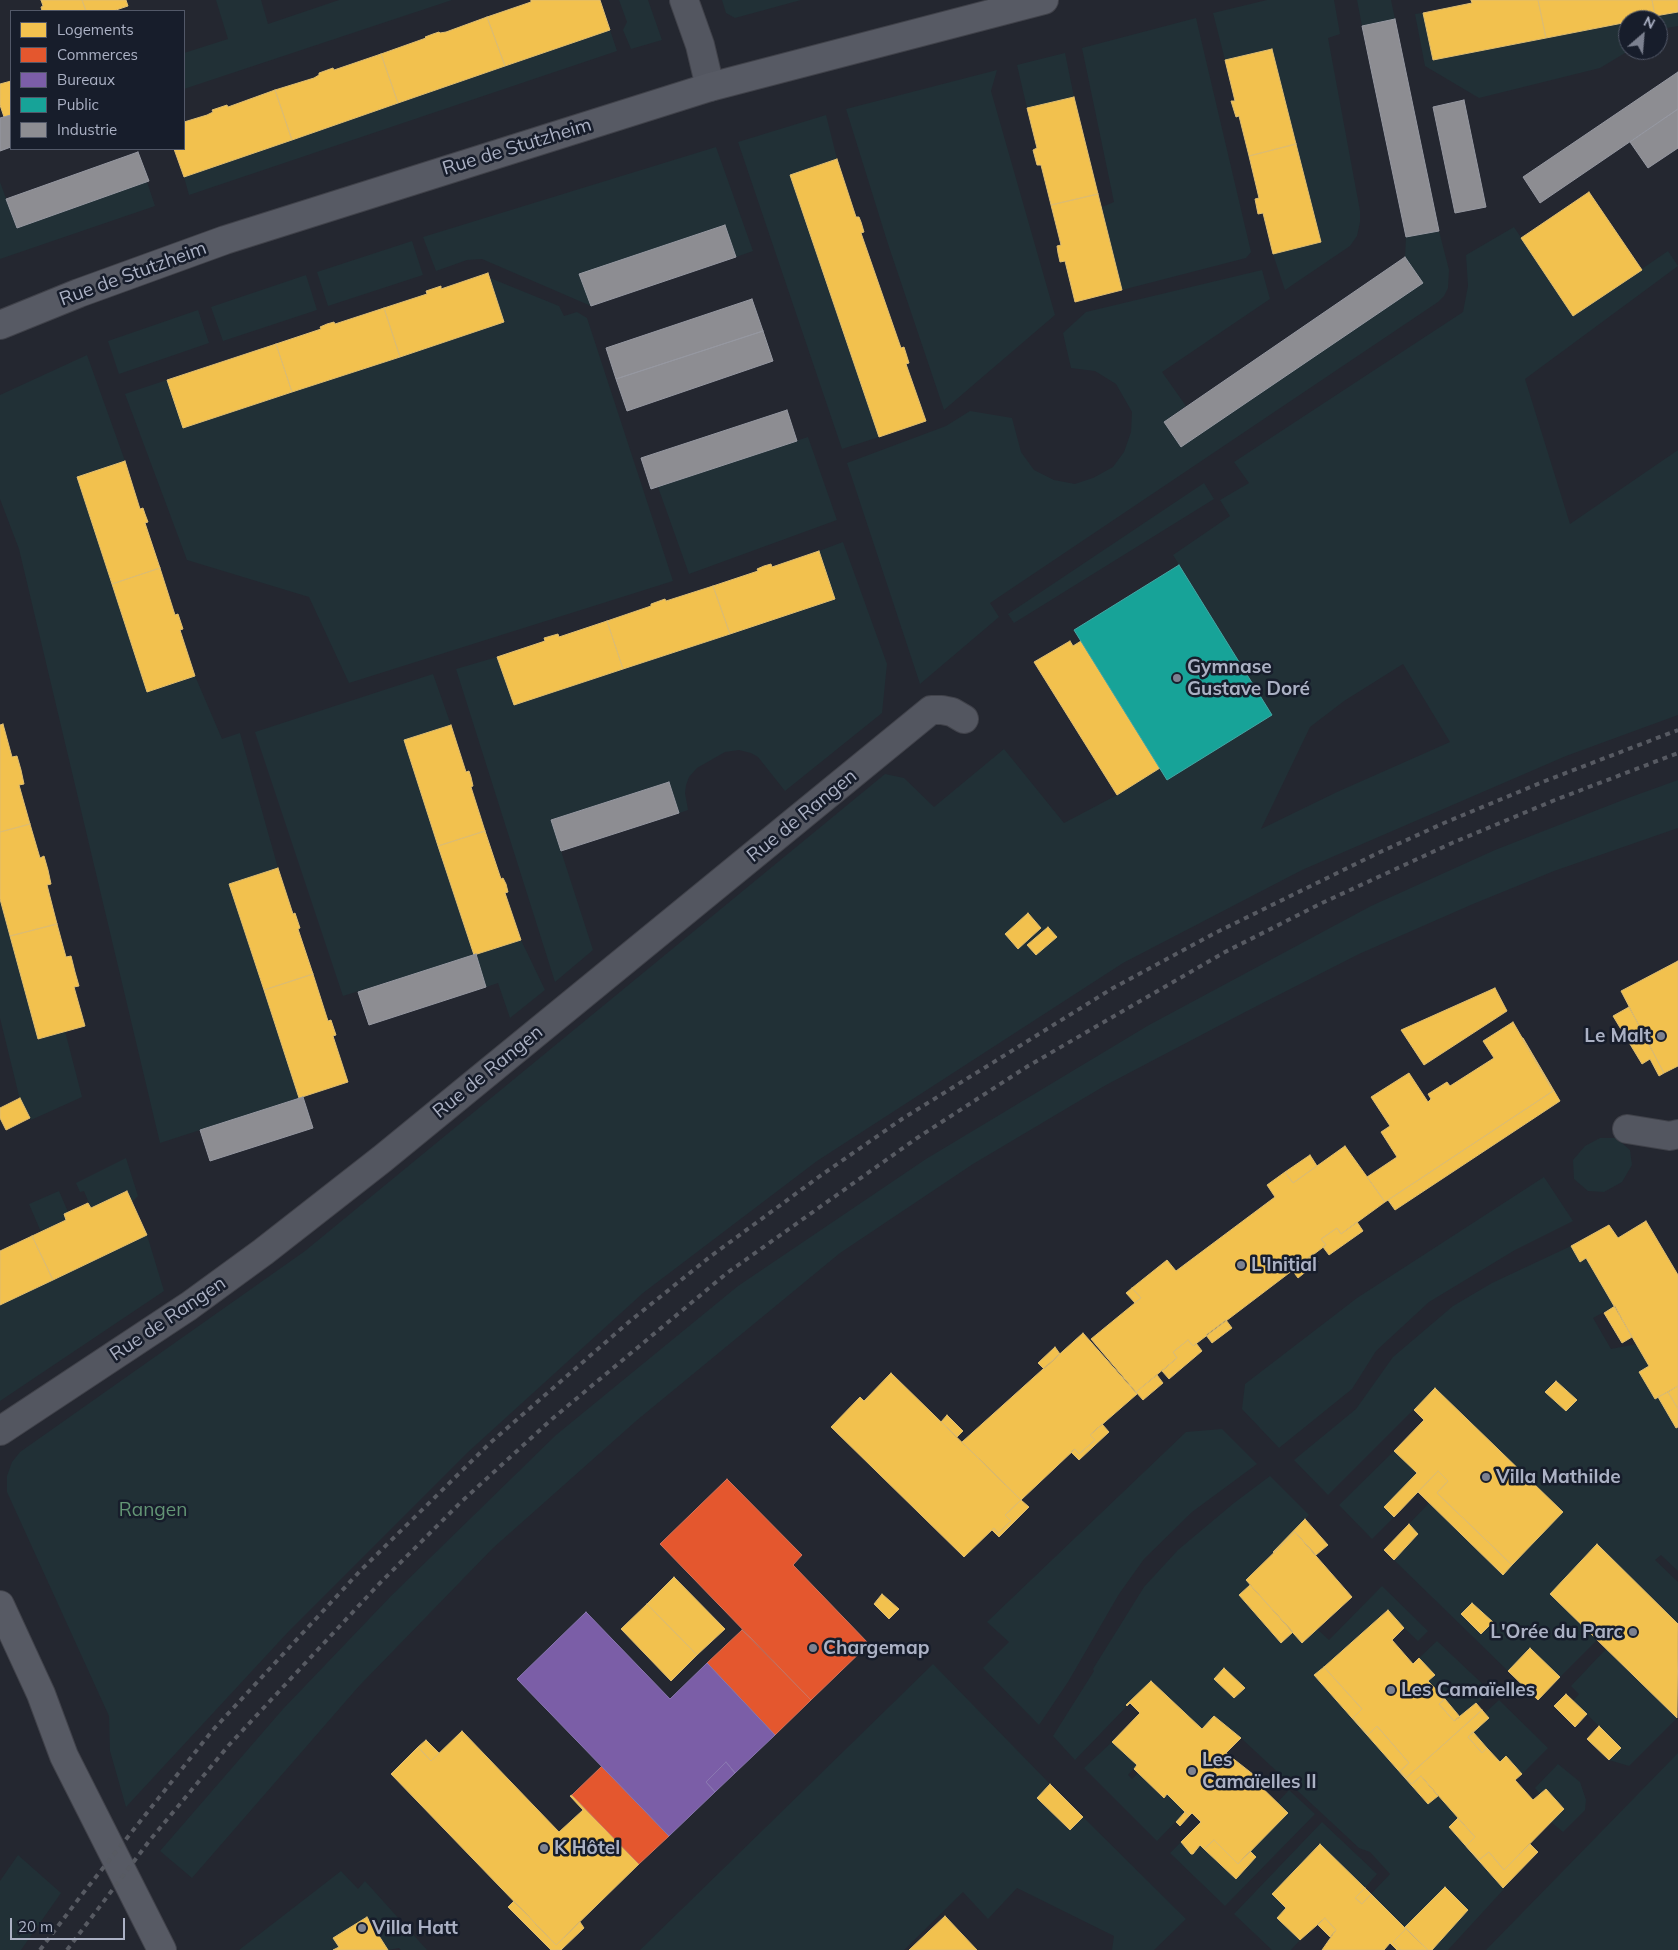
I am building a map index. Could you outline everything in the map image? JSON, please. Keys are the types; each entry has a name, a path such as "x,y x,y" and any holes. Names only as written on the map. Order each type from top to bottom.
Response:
{"street":[{"path":"684,0 700,45 710,87"},
{"name":"Rue de Stutzheim","path":"0,325 79,293 225,240 710,87 1044,0"},
{"name":"Rue de Rangen","path":"0,1432 189,1306 264,1252 382,1159 931,710 952,712 964,719"},
{"path":"1626,1130 1670,1136 1678,1134"},
{"path":"0,1606 41,1694 88,1814 162,1950"}],"green space":[{"path":"216,0 261,0 268,24 339,0 452,0 185,89 185,53 228,39"},
{"path":"619,0 648,0 662,40 631,49 623,30 627,22"},
{"path":"722,0 801,0 735,18 726,13"},
{"path":"1267,0 1334,0 1340,34 1328,38 1360,211 1357,236 1350,246 1285,290 1273,254 1321,241 1272,49 1225,60 1213,13"},
{"path":"1357,0 1391,0 1395,19 1362,26"},
{"path":"1678,12 1678,26 1668,28 1668,14"},
{"path":"1423,13 1433,60 1618,24 1618,57 1600,68 1479,98 1425,66 1415,14"},
{"path":"1196,18 1251,252 1246,258 1122,290 1102,207 1114,202 1082,48"},
{"path":"610,30 617,51 189,195 184,177"},
{"path":"1065,53 1074,97 1027,108 1017,65"},
{"path":"997,70 991,91 1055,315 944,410 888,244 846,109"},
{"path":"826,115 837,159 790,175 879,437 842,449 738,142"},
{"path":"716,147 753,251 736,257 725,226 580,275 591,306 482,259 467,260 436,271 423,237"},
{"path":"0,182 17,228 147,182 155,206 0,259"},
{"name":"Rangen","path":"1514,227 1573,316 1668,251 1678,266 1525,379 1570,524 1678,450 1678,715 1566,756 1302,870 1123,963 817,1161 643,1293 467,1453 289,1631 126,1807 110,1751 109,1716 7,1492 7,1476 12,1462 20,1452 305,1251 885,774 904,778 934,807 1004,749 1064,823 1117,795 1160,768 1167,780 1272,715 1173,555 1230,516 1220,500 1249,483 1234,462 1463,312 1468,286 1466,255","holes":["1403,664 1450,742 1337,792 1261,829 1310,727 1344,701"]},
{"path":"1439,231 1449,270 1448,288 1438,302 990,603 999,617 920,684 847,463 946,426 970,411 1012,418 1021,452 1034,470 1054,480 1075,484 1093,478 1113,467 1124,452 1131,432 1132,412 1116,384 1095,371 1071,368 1063,333 1086,312 1262,270 1270,299 1162,372 1186,406 1164,422 1181,446 1405,257 1406,237"},
{"path":"412,241 423,275 328,306 317,272"},
{"path":"306,275 317,310 223,341 211,307"},
{"path":"490,278 559,306 564,316 577,312 587,318 673,581 349,683 309,597 187,560 125,394 167,380 184,428 504,322"},
{"path":"198,310 209,343 119,374 108,341"},
{"path":"87,355 125,461 77,477 147,692 195,676 222,739 240,733 278,868 229,884 299,1098 160,1143 19,549 0,499 0,395"},
{"path":"808,437 837,520 689,574 658,487"},
{"path":"1204,483 1214,499 1014,623 1008,614"},
{"path":"843,542 887,664 882,713 785,791 758,757 739,750 725,752 697,768 689,777 685,793 688,810 679,813 669,782 551,820 593,950 555,982 456,669 497,657 514,704 834,599 819,551"},
{"path":"433,674 451,725 404,741 474,955 343,996 255,732"},
{"path":"1678,780 1678,828 1554,871 1359,954 1106,1085 973,1164 840,1253 636,1421 493,1548 359,1686 192,1878 160,1851 283,1709 391,1596 556,1435 738,1286 926,1159 1149,1025 1371,906 1495,850"},
{"path":"0,899 39,1038 65,1031 82,1097 31,1120 19,1096 0,1018"},
{"path":"521,940 545,990 510,1018 498,983 486,987 476,954"},
{"path":"1600,1138 1616,1138 1630,1150 1632,1165 1622,1182 1604,1192 1588,1191 1574,1179 1573,1160 1585,1146"},
{"path":"126,1158 138,1196 132,1202 126,1191 91,1208 84,1191 80,1192 76,1183"},
{"path":"1544,1177 1573,1221 1515,1250 1429,1302 1376,1351 1352,1389 1279,1448 1242,1409 1245,1384 1357,1298"},
{"path":"59,1191 68,1212 64,1215 66,1220 41,1232 29,1204"},
{"path":"147,1235 164,1291 0,1401 0,1305"},
{"path":"1571,1246 1580,1261 1586,1258 1615,1306 1593,1318 1611,1349 1636,1344 1649,1366 1639,1372 1655,1399 1658,1397 1676,1428 1678,1427 1678,1571 1661,1555 1655,1560 1678,1582 1678,1624 1597,1545 1597,1640 1560,1677 1530,1648 1508,1671 1394,1560 1418,1535 1409,1524 1429,1503 1503,1574 1563,1512 1435,1388 1328,1495 1294,1460 1356,1409 1393,1357 1453,1306 1492,1283"},
{"path":"1222,1429 1257,1464 1192,1512 1144,1559 1119,1594 1068,1682 1039,1725 983,1668 1009,1642 987,1622 1186,1432"},
{"path":"1394,1451 1417,1473 1384,1507 1394,1517 1372,1539 1339,1505"},
{"path":"1270,1476 1309,1515 1246,1580 1250,1585 1239,1595 1281,1643 1293,1632 1317,1629 1329,1640 1382,1586 1428,1631 1418,1641 1386,1611 1324,1667 1475,1837 1496,1879 1504,1889 1448,1950 1432,1950 1468,1910 1445,1887 1405,1927 1371,1894 1390,1874 1370,1852 1359,1848 1215,1716 1202,1729 1151,1681 1075,1760 1053,1736 1144,1587 1178,1550 1234,1503"},
{"path":"1437,1641 1490,1691 1477,1704 1454,1721 1445,1699 1428,1681 1435,1675 1419,1658"},
{"path":"1606,1649 1677,1718 1629,1766 1609,1760 1621,1747 1573,1701 1579,1694 1571,1686"},
{"path":"933,1664 1050,1784 1037,1798 1069,1830 1083,1817 1186,1919 1154,1950 1112,1950 1114,1936 1017,1888 988,1919 963,1892 904,1950 640,1950"},
{"path":"1499,1700 1548,1748 1522,1774 1506,1756 1500,1762 1488,1748 1482,1753 1468,1737 1489,1718 1485,1713"},
{"path":"1112,1742 1137,1765 1128,1775 1132,1779 1138,1773 1163,1798 1167,1794 1185,1812 1157,1841 1084,1768"},
{"path":"1678,1753 1678,1950 1486,1950"},
{"path":"1558,1764 1580,1782 1586,1800 1585,1810 1563,1832 1551,1822 1564,1808 1546,1789 1540,1794 1535,1788"},
{"path":"1289,1790 1315,1814 1225,1906 1170,1853 1181,1842 1192,1854 1200,1845 1236,1879 1256,1857 1250,1851 1288,1813 1277,1803"},
{"path":"1322,1822 1377,1874 1365,1888 1320,1844 1272,1894 1286,1908 1277,1918 1300,1940 1291,1950 1272,1950 1234,1914"},
{"path":"18,1855 61,1893 21,1950 0,1950 0,1881"},
{"path":"341,1871 358,1889 365,1881 427,1950 339,1947 333,1950 239,1950"}],"building: Logements":[{"path":"41,0 82,0 86,10 42,10 41,7 43,6"},
{"path":"82,0 126,0 128,6 116,10 86,10"},
{"path":"531,0 600,0 610,30 505,66 487,17 531,2"},
{"path":"1471,0 1538,0 1546,38 1433,60 1423,13 1472,3"},
{"path":"1538,0 1652,0 1654,10 1618,10 1618,24 1546,38"},
{"path":"1652,0 1678,0 1678,12 1668,14 1668,10 1654,10"},
{"path":"487,17 505,66 398,103 381,54 433,34 446,32"},
{"path":"1272,49 1296,144 1249,156 1239,116 1236,117 1231,101 1235,101 1225,60"},
{"path":"381,54 398,103 292,140 275,90 314,78 319,73 333,68 334,70"},
{"path":"10,81 10,115 4,117 0,105 0,84"},
{"path":"275,90 292,140 184,177 174,150 185,150 185,122 207,115 213,112 212,110 227,105 228,107"},
{"path":"1074,97 1098,194 1051,205 1041,165 1037,165 1033,150 1037,148 1027,108"},
{"path":"1296,144 1321,242 1273,254 1263,213 1258,214 1255,199 1259,198 1249,156"},
{"path":"837,159 856,217 859,217 861,222 864,232 861,233 901,348 904,347 909,363 906,364 926,421 879,437 790,175"},
{"path":"1589,192 1642,270 1573,316 1521,238"},
{"path":"1098,194 1122,290 1075,302 1065,261 1060,262 1057,246 1061,245 1051,205"},
{"path":"488,273 504,322 400,357 384,308 427,294 426,291 441,286 441,289"},
{"path":"384,308 400,357 292,392 276,344 321,329 320,327 327,324 334,322 335,324"},
{"path":"276,344 292,392 183,428 167,380"},
{"path":"125,461 140,509 143,508 148,522 145,523 160,568 112,584 77,477"},
{"path":"819,551 835,599 730,634 713,586 758,571 757,569 764,566 771,564 772,567"},
{"path":"160,568 175,615 178,614 183,629 180,630 195,676 147,692 112,584"},
{"path":"713,586 730,634 623,669 607,621 651,606 651,604 665,599 666,601"},
{"path":"607,621 623,669 514,705 497,657 545,641 544,638 558,634 559,637"},
{"path":"1070,641 1073,646 1081,641 1160,768 1117,795 1034,662"},
{"path":"3,724 12,757 17,756 21,770 24,784 19,785 30,824 0,832 0,725"},
{"path":"451,725 466,772 469,771 471,777 473,786 471,787 485,831 438,846 404,740"},
{"path":"30,824 40,858 44,856 48,870 51,884 47,885 57,924 10,936 0,899 0,832"},
{"path":"485,831 501,879 503,878 506,884 508,892 505,893 521,940 474,955 438,846"},
{"path":"278,868 293,914 295,913 300,928 298,929 313,974 264,990 229,884"},
{"path":"1028,913 1041,928 1018,949 1005,934"},
{"path":"57,924 66,957 71,956 79,986 74,987 85,1026 38,1039 10,936"},
{"path":"1048,927 1057,937 1036,955 1027,945"},
{"name":"Le Malt","path":"1678,961 1678,1066 1664,1073 1621,991"},
{"path":"313,974 328,1021 331,1020 336,1035 333,1036 348,1082 299,1098 264,990"},
{"path":"1495,988 1507,1011 1424,1065 1401,1030"},
{"path":"1629,1007 1664,1073 1659,1076 1650,1059 1642,1064 1613,1016"},
{"path":"1513,1022 1553,1091 1385,1202 1367,1177 1397,1157 1381,1132 1390,1126 1371,1097 1409,1073 1428,1102 1431,1099 1428,1094 1447,1082 1450,1086 1494,1058 1483,1041"},
{"path":"1522,1038 1560,1101 1395,1210 1388,1200 1553,1091"},
{"path":"20,1098 30,1118 6,1130 0,1118 0,1108"},
{"name":"L'Initial","path":"1345,1146 1385,1202 1341,1234 1337,1228 1321,1239 1326,1245 1193,1346 1188,1340 1173,1352 1177,1358 1136,1392 1091,1339 1141,1298 1132,1288 1167,1260 1176,1271 1275,1197 1267,1185 1285,1172 1293,1183"},
{"path":"1310,1155 1317,1166 1293,1183 1285,1172"},
{"path":"127,1191 147,1235 53,1280 32,1236 66,1220 64,1214 88,1203 91,1208"},
{"path":"1646,1221 1678,1275 1678,1386 1655,1399 1639,1372 1649,1366 1586,1258 1580,1262 1571,1246 1609,1225 1618,1238"},
{"path":"1357,1222 1363,1231 1329,1255 1323,1247 1326,1245 1321,1239 1337,1228 1341,1234"},
{"path":"32,1236 53,1280 0,1305 0,1251"},
{"path":"1313,1254 1318,1262 1298,1278 1292,1270"},
{"path":"1132,1288 1141,1298 1135,1303 1126,1293"},
{"path":"1615,1306 1632,1337 1622,1343 1604,1313"},
{"path":"1226,1320 1232,1328 1212,1343 1206,1335"},
{"path":"1083,1333 1137,1394 1090,1435 1095,1440 1079,1454 1075,1449 1021,1500 962,1442"},
{"path":"1188,1340 1193,1346 1196,1343 1202,1351 1169,1379 1162,1371 1177,1358 1173,1352"},
{"path":"1055,1347 1060,1354 1044,1369 1038,1363"},
{"path":"891,1373 1021,1500 1005,1515 1011,1521 998,1533 994,1528 964,1557 831,1427 860,1397 864,1401"},
{"path":"1157,1375 1163,1383 1143,1400 1136,1392"},
{"path":"1556,1381 1577,1400 1566,1411 1545,1392"},
{"path":"1678,1386 1678,1409 1668,1392"},
{"name":"Villa Mathilde","path":"1435,1388 1563,1512 1512,1565 1437,1493 1448,1481 1438,1471 1394,1517 1384,1507 1417,1473 1394,1451 1424,1420 1414,1410"},
{"path":"1668,1392 1678,1409 1678,1427 1676,1428 1658,1397"},
{"path":"947,1415 963,1431 957,1437 941,1422"},
{"path":"1102,1424 1109,1432 1079,1460 1071,1452 1075,1449 1079,1454 1095,1440 1090,1435"},
{"path":"1438,1471 1448,1481 1437,1493 1512,1565 1503,1575 1418,1492"},
{"path":"1021,1500 1029,1507 999,1537 992,1530 994,1528 998,1533 1011,1521 1005,1515"},
{"path":"1305,1519 1328,1545 1316,1555 1295,1532 1274,1553 1273,1552"},
{"path":"1409,1524 1418,1534 1394,1560 1384,1550"},
{"path":"1295,1532 1352,1597 1302,1643 1246,1580"},
{"name":"L'Orée du Parc","path":"1597,1544 1678,1624 1677,1718 1550,1594"},
{"path":"674,1577 725,1629 697,1655 647,1604"},
{"path":"1250,1585 1293,1632 1281,1643 1239,1595"},
{"path":"882,1594 899,1609 889,1619 874,1604"},
{"path":"1472,1603 1493,1622 1481,1634 1461,1614"},
{"path":"647,1604 697,1655 671,1681 621,1629"},
{"name":"Les Camaïelles","path":"1388,1610 1404,1628 1392,1640 1413,1664 1419,1658 1435,1675 1428,1681 1445,1699 1439,1704 1454,1721 1476,1703 1482,1710 1406,1778 1400,1771 1409,1763 1377,1726 1368,1735 1353,1718 1362,1709 1324,1667"},
{"path":"1530,1648 1560,1677 1538,1700 1508,1671"},
{"path":"1324,1667 1362,1709 1353,1718 1368,1735 1377,1726 1409,1763 1400,1771 1406,1778 1314,1675"},
{"path":"1224,1668 1245,1688 1234,1698 1214,1679"},
{"name":"Les Camaïelles II","path":"1151,1681 1202,1729 1214,1716 1241,1738 1226,1753 1254,1775 1251,1777 1288,1813 1238,1864 1214,1840 1204,1849 1200,1845 1191,1854 1181,1842 1201,1822 1192,1813 1189,1816 1167,1794 1164,1798 1134,1769 1137,1765 1112,1742 1140,1713 1130,1703 1126,1705"},
{"path":"1566,1694 1587,1714 1575,1727 1554,1706"},
{"path":"1445,1699 1460,1717 1454,1721 1439,1704"},
{"name":"Les Camaïelles","path":"1482,1710 1489,1718 1468,1737 1482,1753 1487,1748 1500,1762 1506,1756 1522,1774 1515,1780 1533,1800 1546,1789 1564,1809 1504,1870 1489,1852 1479,1860 1466,1846 1475,1837 1421,1776 1412,1784 1406,1778"},
{"path":"1599,1726 1621,1748 1609,1760 1587,1739"},
{"name":"K Hôtel","path":"462,1731 559,1832 583,1810 570,1796 572,1795 639,1864 556,1945 391,1774 418,1747 431,1761"},
{"path":"1473,1732 1487,1748 1482,1753 1468,1737"},
{"path":"426,1740 439,1753 431,1761 418,1747"},
{"path":"1421,1776 1438,1796 1428,1804 1405,1778 1412,1784"},
{"path":"1050,1784 1083,1817 1070,1830 1037,1798"},
{"path":"1185,1812 1189,1816 1180,1826 1176,1822"},
{"path":"1458,1818 1475,1837 1466,1846 1479,1860 1489,1852 1504,1870 1530,1844 1538,1852 1503,1888 1449,1827"},
{"path":"1214,1840 1238,1864 1250,1851 1256,1857 1236,1879 1204,1849"},
{"path":"1320,1844 1365,1888 1355,1898 1362,1904 1371,1894 1406,1929 1393,1942 1401,1950 1397,1950 1390,1943 1384,1950 1322,1950 1336,1930 1325,1918 1300,1940 1277,1918 1286,1908 1272,1894"},
{"path":"1445,1887 1468,1910 1432,1950 1428,1950 1405,1927"},
{"path":"1365,1888 1371,1894 1362,1904 1355,1898"},
{"path":"514,1901 556,1945 580,1922 584,1928 561,1950 551,1950 508,1907"},
{"path":"945,1916 977,1950 909,1950"},
{"name":"Villa Hatt","path":"367,1917 388,1950 333,1950 339,1947 333,1938"},
{"path":"1325,1918 1336,1930 1330,1937 1318,1925"},
{"path":"1406,1929 1428,1950 1401,1950 1393,1942"}],"building: Commerces":[{"path":"727,1479 802,1555 793,1565 869,1644 811,1700 660,1544"},
{"path":"742,1630 811,1700 775,1735 707,1663"},
{"path":"602,1766 669,1836 639,1864 572,1795"}],"building: Bureaux":[{"path":"586,1612 670,1699 707,1663 775,1735 735,1773 726,1762 706,1782 715,1792 669,1836 517,1679"},
{"path":"726,1762 735,1773 715,1792 706,1782"}],"building: Public":[{"name":"Gymnase Gustave Doré","path":"1179,565 1272,715 1167,780 1074,630"}],"building: Industrie":[{"path":"1395,19 1439,231 1406,237 1362,26"},
{"path":"1678,72 1678,109 1540,203 1523,177"},
{"path":"1464,100 1486,207 1455,213 1433,107"},
{"path":"1678,109 1678,148 1648,168 1630,142"},
{"path":"10,115 10,147 0,151 0,118"},
{"path":"138,152 149,181 17,228 6,199"},
{"path":"725,225 736,257 591,306 579,274"},
{"path":"1405,257 1423,283 1181,447 1164,422"},
{"path":"752,299 763,331 616,379 606,348"},
{"path":"763,331 773,361 627,411 616,379"},
{"path":"787,410 797,441 651,489 641,458"},
{"path":"669,782 679,813 561,851 551,820"},
{"path":"476,954 486,987 369,1025 358,992"},
{"path":"303,1097 313,1128 210,1161 200,1130"}],"railway":[{"path":"40,1950 212,1731 361,1570 490,1443 630,1321 711,1256 902,1119 1113,988 1215,933 1378,853 1545,781 1678,730"},
{"path":"67,1950 150,1840 229,1745 379,1584 461,1502 552,1419 727,1273 917,1138 1028,1066 1225,952 1322,903 1452,843 1555,800 1678,753"}],"place":[{"name":"Gymnase Gustave Doré","path":"1177,678"},
{"name":"Le Malt","path":"1661,1036"},
{"name":"L'Initial","path":"1241,1265"},
{"name":"Villa Mathilde","path":"1486,1477"},
{"name":"L'Orée du Parc","path":"1633,1632"},
{"name":"Chargemap","path":"813,1648"},
{"name":"Les Camaïelles","path":"1391,1690"},
{"name":"Les Camaïelles II","path":"1192,1771"},
{"name":"K Hôtel","path":"544,1848"},
{"name":"Villa Hatt","path":"362,1928"}]}
